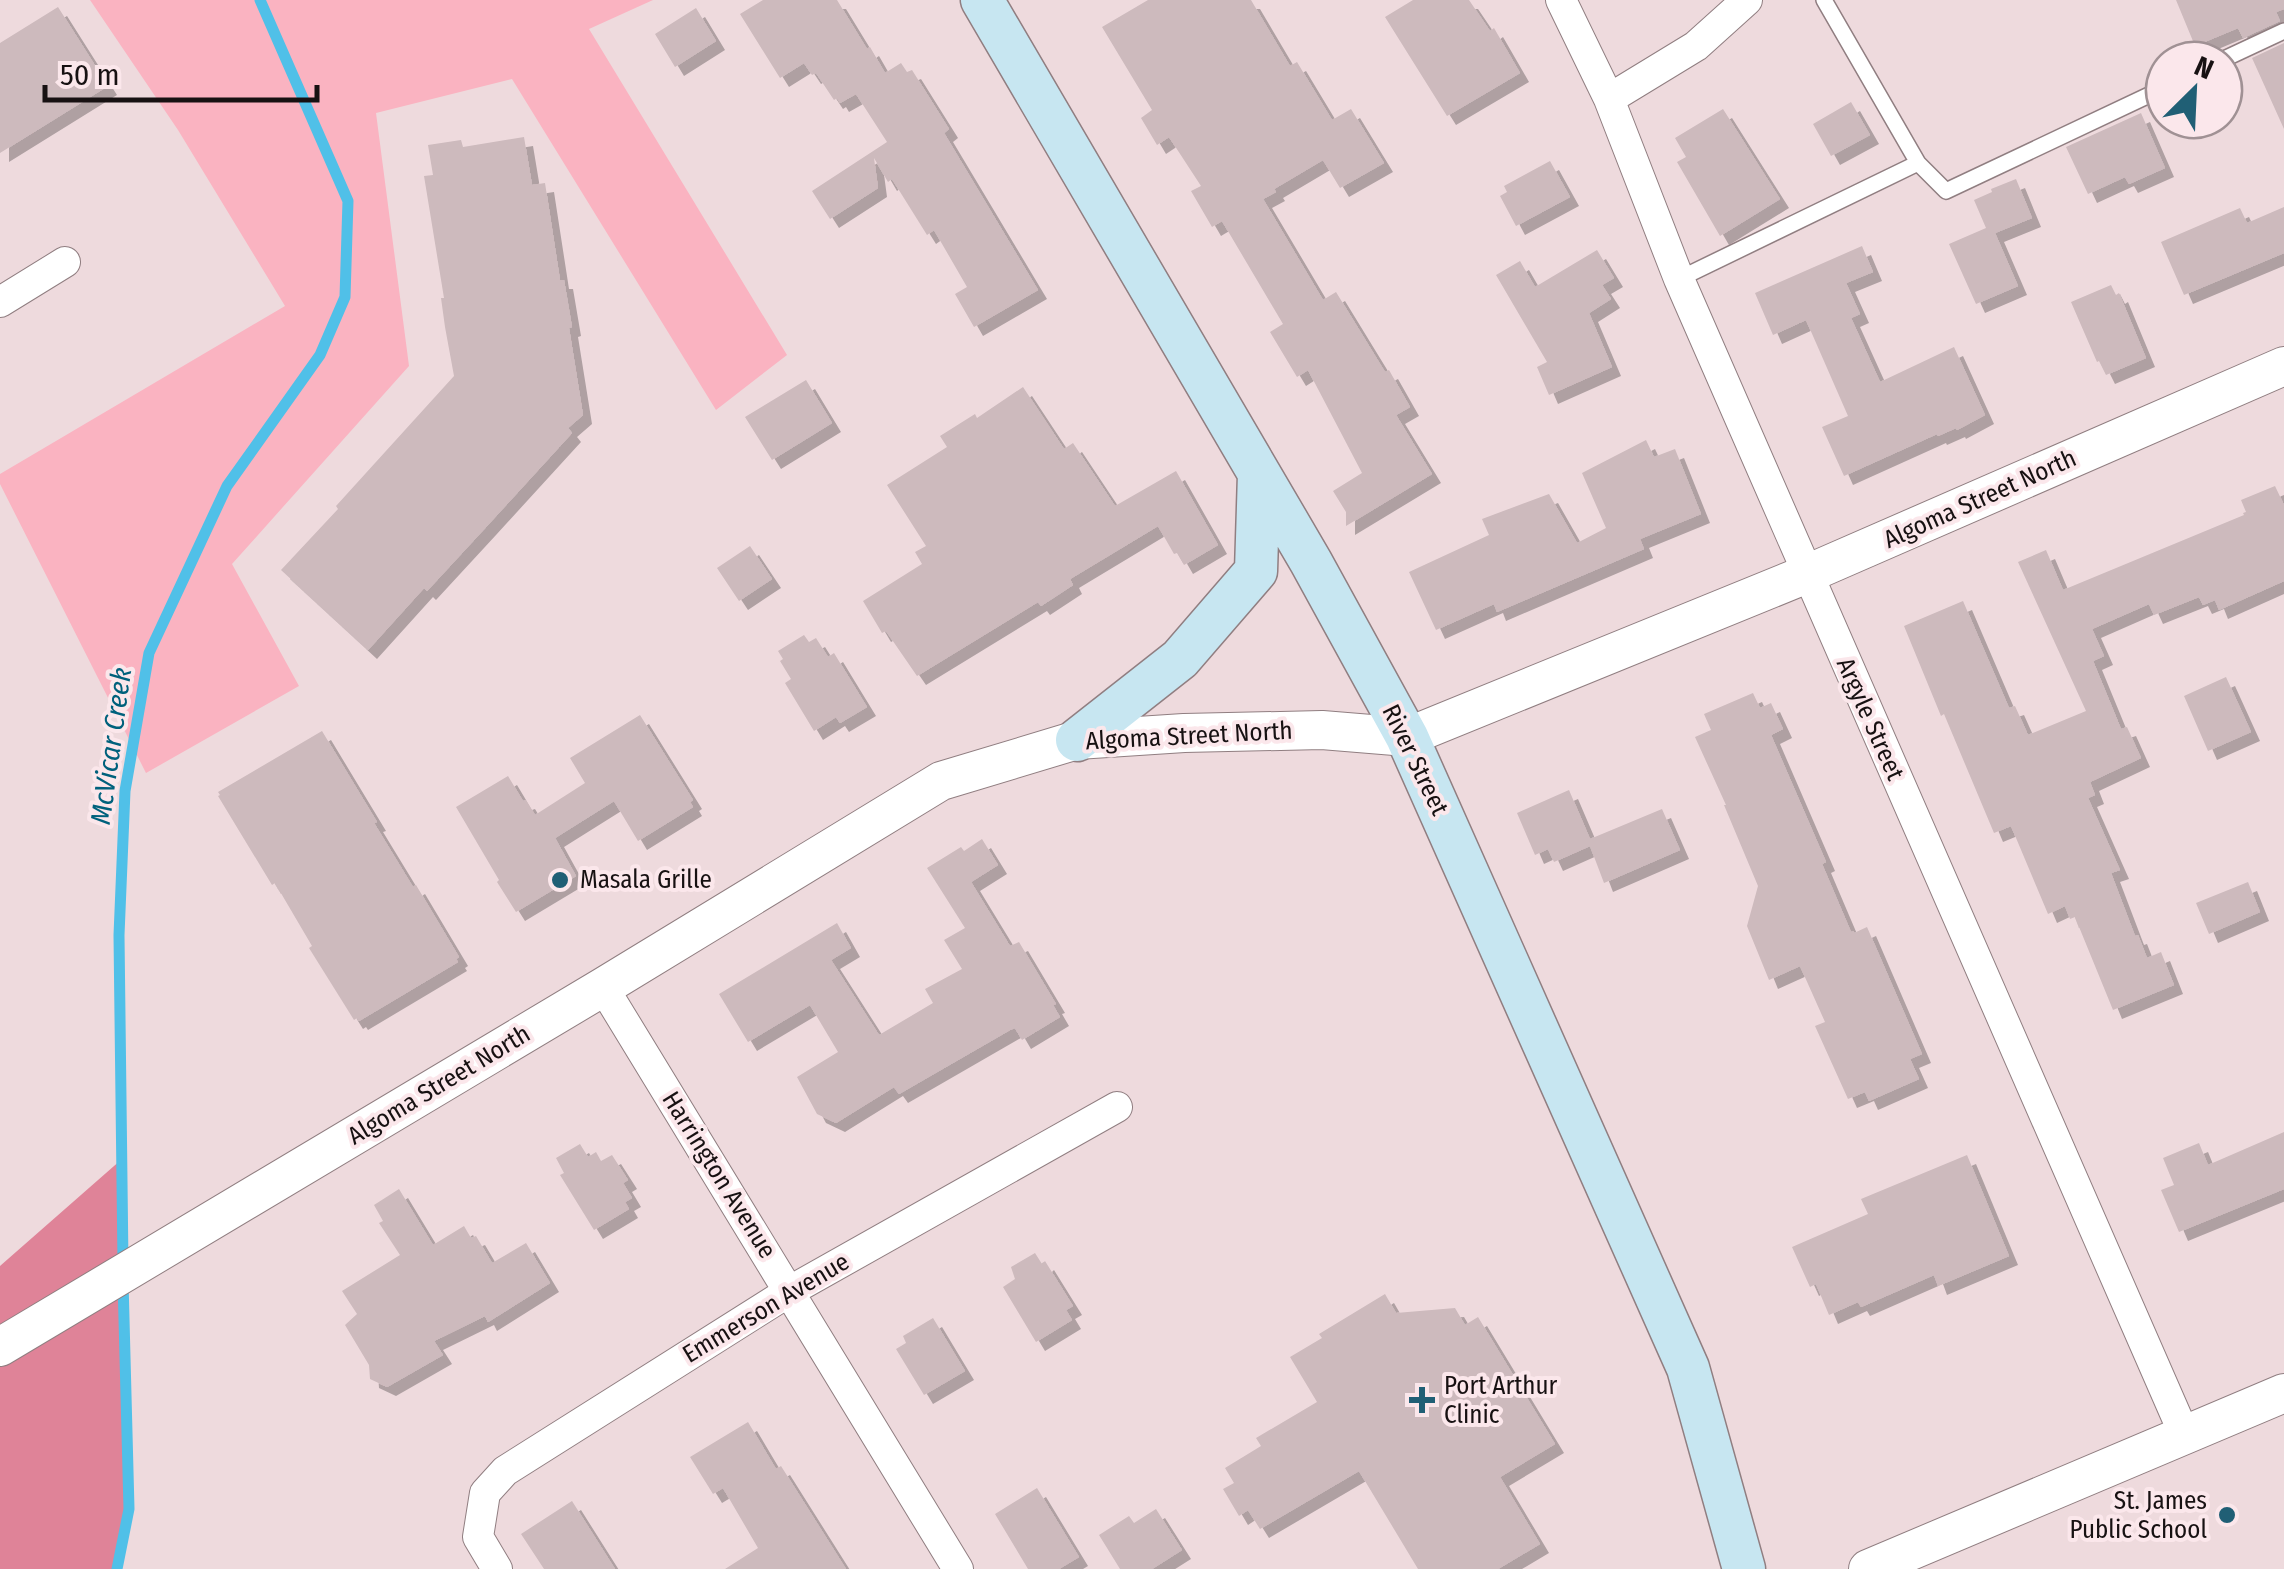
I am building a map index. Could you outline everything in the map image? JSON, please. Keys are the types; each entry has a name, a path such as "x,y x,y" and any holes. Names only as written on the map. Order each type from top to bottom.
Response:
{"main road":[{"name":"River Street","path":"982,0 1311,562 1407,738 1688,1368 1744,1569"},
{"path":"1078,740 1180,659 1256,571 1259,474"}],"street":[{"name":"Argyle Street","path":"1561,0 1610,99 1678,279 2185,1436"},
{"path":"1610,99 1696,46 1747,0"},
{"path":"0,302 64,262"},
{"name":"Algoma Street North","path":"0,1347 942,781 1078,740 1322,730 1407,738 1807,574 2284,366"},
{"name":"Harrington Avenue","path":"603,987 958,1569"},
{"name":"Emmerson Avenue","path":"493,1562 478,1537 484,1492 505,1471 790,1291 1117,1107"},
{"path":"1868,1569 2284,1393"}],"lane":[{"path":"1824,0 1918,163 1946,191 2144,97"},
{"path":"2244,50 2284,31"},
{"path":"1678,279 1918,163"}],"shaded area":[{"path":"90,0 653,0 589,29 787,355 716,410 512,79 376,113 409,366 232,564 299,686 146,773 0,484 0,474 285,306 178,130"},
{"path":"122,1159 129,1509 117,1569 0,1569 0,1266"}],"building":[{"path":"763,0 837,0 885,73 901,63 907,72 912,70 949,129 944,133 1038,290 974,327 955,294 967,287 934,230 927,235 874,158 878,188 830,219 812,191 887,142 856,94 840,103 837,98 834,100 816,73 812,75 804,63 780,78 740,14"},
{"path":"1148,0 1251,0 1290,66 1297,62 1332,120 1351,109 1384,163 1340,188 1323,160 1263,199 1323,300 1336,292 1385,372 1389,370 1410,407 1396,415 1432,474 1346,526 1346,512 1333,491 1362,473 1308,370 1297,377 1270,332 1283,324 1222,221 1212,227 1191,191 1201,186 1169,137 1157,145 1141,118 1152,110 1102,27"},
{"path":"1413,0 1469,0 1490,31 1494,28 1520,73 1447,116 1385,17"},
{"path":"2176,0 2284,0 2284,9 2276,12 2280,21 2243,38 2238,28 2209,40 2193,40"},
{"path":"58,7 108,86 0,153 0,43"},
{"path":"696,8 716,41 675,67 655,34"},
{"path":"2284,43 2284,129 2252,58"},
{"path":"1851,102 1870,135 1831,156 1813,124"},
{"path":"1723,109 1780,199 1720,236 1677,162 1686,157 1675,138"},
{"path":"2141,113 2144,140 2153,140 2165,168 2129,184 2125,177 2088,194 2066,147"},
{"path":"524,137 532,185 545,183 560,280 564,280 572,327 569,328 583,415 568,428 572,433 487,526 368,650 281,570 454,376 424,176 433,175 428,145 461,140 463,147"},
{"path":"1550,161 1570,197 1516,226 1500,196 1507,192 1504,186"},
{"path":"2016,179 2032,218 1995,233 2018,286 1976,304 1949,244 1986,228 1974,200"},
{"path":"2284,207 2284,253 2184,295 2161,242 2240,208 2247,223"},
{"path":"1862,246 1873,272 1846,283 1860,314 1851,318 1880,382 1954,347 1985,415 1844,476 1822,427 1848,416 1806,320 1773,335 1755,293"},
{"path":"1597,250 1614,278 1602,285 1611,299 1589,313 1612,367 1549,395 1537,367 1547,362 1496,275 1520,261 1535,287"},
{"path":"2111,285 2116,295 2119,293 2146,358 2106,375 2071,302"},
{"path":"806,380 832,423 772,460 745,417"},
{"path":"1023,387 1064,449 1073,443 1115,506 1176,471 1218,545 1184,565 1158,526 1070,579 1073,585 1041,606 1038,602 917,676 886,631 882,633 863,601 922,564 915,552 926,546 887,485 947,447 940,436 975,414 977,418"},
{"path":"1646,440 1654,457 1675,449 1701,514 1640,539 1644,549 1497,612 1494,604 1436,630 1409,572 1489,535 1482,519 1549,494 1577,543 1606,528 1582,473"},
{"path":"2275,486 2284,505 2284,581 2219,610 2215,600 2203,605 2199,597 2154,615 2149,604 2092,629 2104,656 2093,661 2121,729 2127,727 2141,758 2090,782 2095,795 2088,798 2120,870 2111,873 2135,936 2138,935 2147,958 2161,952 2174,985 2113,1010 2075,917 2070,919 2065,906 2048,914 2011,826 1994,833 1904,626 1963,601 2009,708 2015,706 2028,735 2086,711 2018,562 2046,550 2063,590 2244,515 2241,500"},
{"path":"750,546 772,579 739,601 717,568"},
{"path":"804,635 809,642 816,638 828,657 834,653 867,707 840,723 836,717 814,731 785,683 791,679 778,651"},
{"path":"2226,677 2251,732 2208,751 2184,696"},
{"path":"1753,693 1760,708 1771,703 1783,729 1771,735 1826,862 1822,864 1851,932 1867,927 1922,1054 1910,1059 1919,1079 1869,1101 1865,1092 1848,1099 1815,1026 1825,1022 1800,966 1769,980 1747,926 1758,886 1695,737 1711,730 1704,714"},
{"path":"640,715 693,800 693,807 638,841 614,801 555,838 576,876 516,912 456,807 508,776 535,815 585,783 570,758"},
{"path":"322,731 377,822 374,823 459,957 458,962 359,1021 354,1020 309,948 312,946 275,883 272,885 218,796 218,792"},
{"path":"1569,790 1590,839 1662,809 1680,850 1604,883 1590,846 1554,862 1548,849 1535,855 1517,813"},
{"path":"982,839 998,865 971,882 1010,946 1019,942 1060,1017 1022,1040 1015,1028 1010,1030 899,1094 894,1087 836,1123 817,1114 797,1077 838,1052 810,1005 748,1042 719,994 837,923 851,948 831,960 879,1035 933,1003 925,989 962,969 944,940 965,928 927,868"},
{"path":"2248,882 2260,912 2209,934 2196,903"},
{"path":"2284,1132 2284,1189 2179,1232 2161,1190 2174,1185 2163,1158 2199,1143 2208,1165"},
{"path":"580,1144 588,1157 596,1152 601,1161 612,1155 628,1180 623,1183 632,1198 625,1202 629,1209 594,1230 560,1175 564,1173 556,1158"},
{"path":"1967,1155 2009,1256 1938,1286 1934,1275 1861,1307 1858,1302 1829,1315 1816,1284 1810,1287 1792,1247 1868,1214 1861,1199"},
{"path":"399,1189 433,1245 464,1226 471,1238 476,1236 492,1263 526,1243 550,1283 488,1322 485,1316 434,1341 443,1355 387,1387 370,1379 369,1365 345,1325 357,1314 342,1291 400,1255 379,1223 383,1221 374,1205"},
{"path":"1035,1253 1042,1264 1045,1261 1073,1306 1066,1310 1072,1320 1036,1342 1003,1287 1015,1279 1011,1267"},
{"name":"Port Arthur Clinic","path":"1385,1294 1396,1313 1455,1308 1465,1325 1478,1317 1555,1444 1500,1477 1540,1544 1498,1569 1418,1569 1359,1471 1260,1529 1248,1510 1239,1516 1223,1489 1234,1483 1225,1468 1261,1446 1256,1438 1317,1402 1290,1357 1322,1338 1319,1334"},
{"path":"933,1318 965,1371 924,1395 896,1349 906,1343 903,1336"},
{"path":"748,1422 776,1469 781,1466 846,1569 725,1569 758,1548 723,1488 713,1494 690,1457"},
{"path":"1037,1488 1079,1557 1059,1569 1028,1569 995,1514"},
{"path":"572,1501 615,1569 544,1569 521,1534"},
{"path":"1156,1509 1182,1550 1152,1569 1120,1569 1099,1535 1129,1516 1134,1523"}],"waterway":[{"name":"McVicar Creek","path":"123,1263 119,935 125,791 149,653 227,486 320,355 345,297 348,201 260,0"},
{"name":"McVicar Creek","path":"117,1569 129,1509 123,1281"}],"place":[{"name":"Masala Grille","path":"560,880"},
{"name":"Port Arthur Clinic","path":"1422,1400"},
{"name":"St. James Public School","path":"2227,1515"}]}
